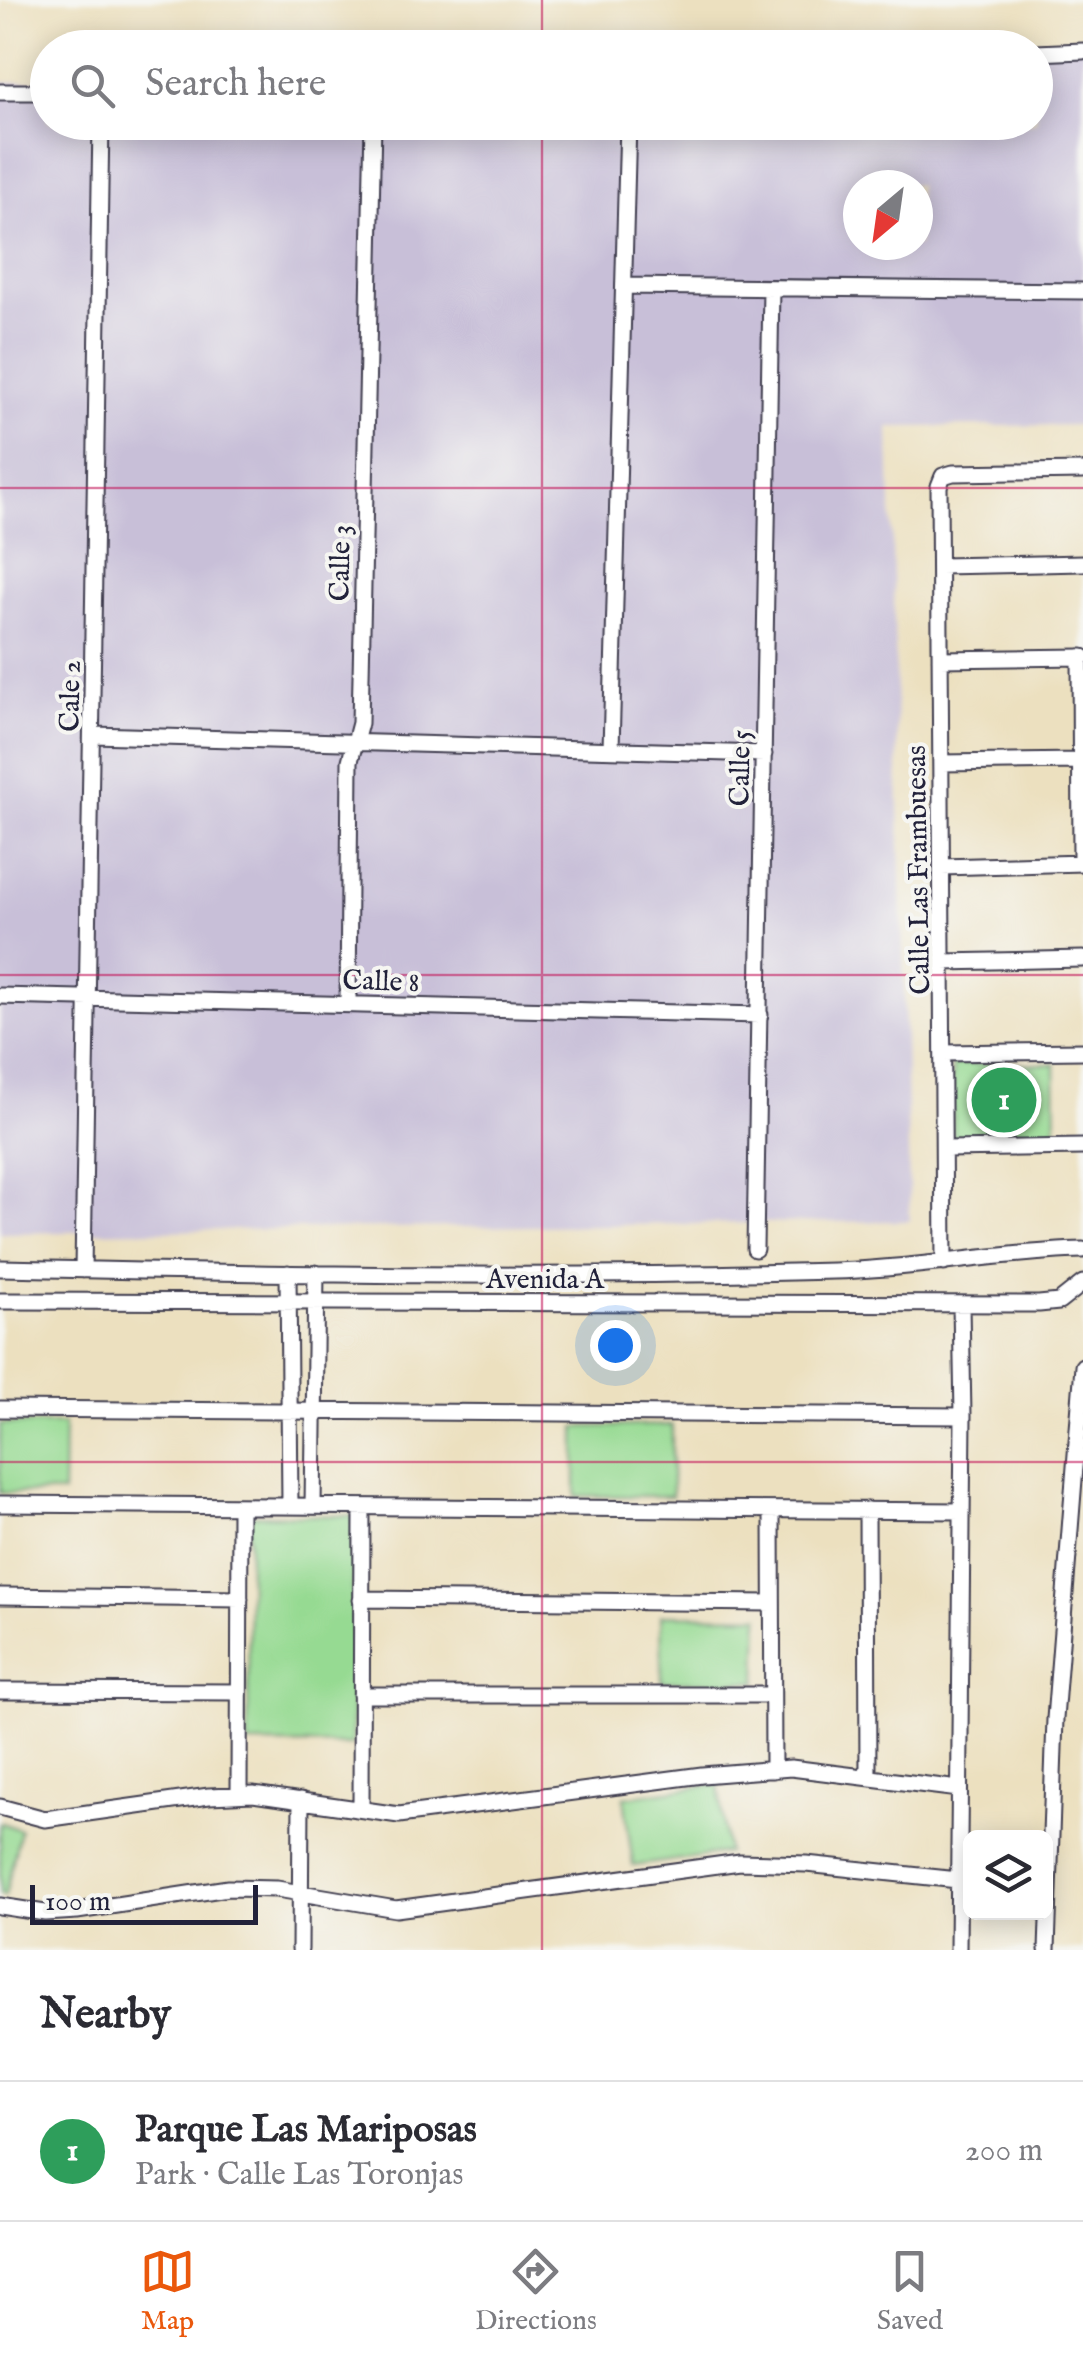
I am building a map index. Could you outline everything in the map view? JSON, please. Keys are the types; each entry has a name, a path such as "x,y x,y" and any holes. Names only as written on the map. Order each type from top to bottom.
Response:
{"street":[{"path":"1053,53 1083,51"},
{"path":"0,92 30,92"},
{"name":"Cale 2","path":"83,1270 101,140"},
{"name":"Calle 3","path":"348,1004 350,761 360,722 373,140"},
{"path":"611,750 628,140"},
{"path":"626,286 1083,291"},
{"name":"Calle 5","path":"755,1249 771,288"},
{"name":"Calle Las Frambuesas","path":"944,1263 940,486 943,476 953,473 1083,470"},
{"path":"940,566 1083,563"},
{"path":"940,659 1082,657 1082,863 942,867"},
{"path":"94,735 764,754"},
{"path":"941,762 1081,760"},
{"path":"943,962 1083,959"},
{"name":"Calle 8","path":"0,996 760,1015"},
{"path":"944,1053 1083,1051"},
{"path":"945,1150 1083,1148"},
{"name":"Avenida A","path":"0,1268 288,1273 756,1273 944,1263 1019,1251 1083,1250"},
{"path":"313,1506 316,1272"},
{"path":"288,1273 290,1506"},
{"name":"Avenida A","path":"0,1301 961,1305 1059,1302 1083,1283"},
{"path":"958,1950 961,1305"},
{"path":"1048,1950 1055,1719 1075,1588 1083,1366"},
{"path":"0,1409 963,1416"},
{"path":"0,1504 962,1511"},
{"path":"239,1794 240,1506"},
{"path":"361,1809 362,1507"},
{"path":"772,1510 772,1770"},
{"path":"868,1510 868,1777"},
{"path":"0,1596 240,1599"},
{"path":"361,1600 772,1603"},
{"path":"0,1691 240,1692"},
{"path":"361,1695 772,1695"},
{"path":"0,1807 45,1819 239,1794 399,1816 702,1775 791,1768 959,1789"},
{"path":"300,1800 300,1950"},
{"path":"0,1906 45,1914 228,1888 276,1889 396,1908 740,1862 806,1864 958,1880"}],"shaded area":[{"path":"1083,44 1083,425 889,427 910,1221 0,1233 0,82 30,81 30,140 1053,140 1053,45"}],"green space":[{"path":"952,1064 1055,1064 1056,1136 953,1137"},
{"path":"0,1424 64,1424 63,1493 0,1493"},
{"path":"672,1425 672,1496 576,1496 576,1427"},
{"path":"249,1515 353,1516 352,1745 248,1744"},
{"path":"661,1615 759,1616 757,1682 662,1682"},
{"path":"719,1784 727,1853 633,1866 624,1797"},
{"path":"0,1822 20,1830 5,1896 0,1895"}],"place":[{"name":"Parque Las Mariposas","path":"1004,1100"}]}
